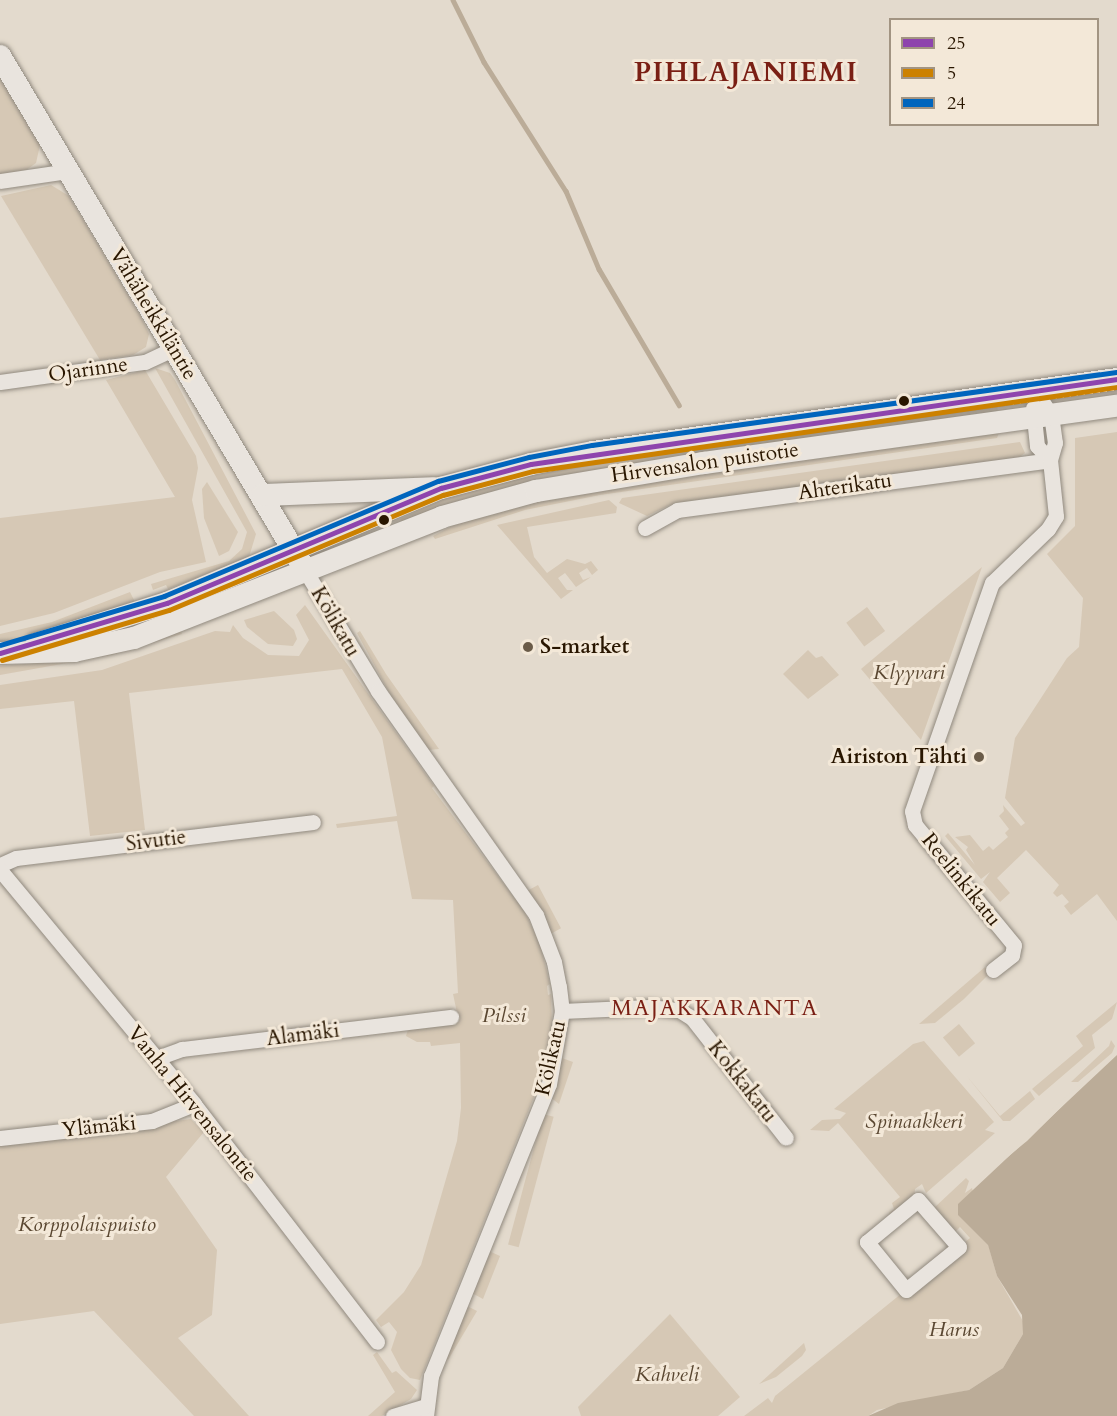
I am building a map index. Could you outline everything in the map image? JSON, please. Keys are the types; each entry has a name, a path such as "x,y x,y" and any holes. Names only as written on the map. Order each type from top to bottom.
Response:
{"main road":[{"name":"Vähäheikkiläntie","path":"0,56 173,349 263,495 306,572"},
{"name":"Hirvensalon puistotie","path":"4,652 167,603 441,488 593,452 1117,379"},
{"name":"Hirvensalon puistotie","path":"4,652 74,651 134,638 451,514 536,491 704,463 1117,406"},
{"path":"263,495 441,488"}],"street":[{"path":"0,182 68,171"},
{"name":"Ojarinne","path":"0,382 145,362 173,349"},
{"name":"Reelinkikatu","path":"993,970 1012,955 1014,945 915,825 912,811 992,583 1048,529 1056,516 1050,460 1037,446 1042,416 1035,390"},
{"name":"Ahterikatu","path":"645,528 677,510 1050,460"},
{"name":"Kölikatu","path":"306,572 378,692 536,915 554,962 562,1011 549,1084 431,1376 426,1411"},
{"name":"Sivutie","path":"0,865 16,858 313,822"},
{"name":"Vanha Hirvensalontie","path":"0,870 194,1104 377,1342"},
{"name":"Kokkakatu","path":"562,1011 649,1007 679,1010 692,1018 786,1138"},
{"name":"Alamäki","path":"157,1058 182,1049 451,1017"},
{"name":"Ylämäki","path":"0,1138 152,1121 194,1104"},
{"path":"918,1200 959,1247 906,1290 867,1242 918,1200"},
{"path":"393,1416 426,1411"}],"green space":[{"path":"0,78 40,145 36,163 22,173 0,175"},
{"path":"51,185 69,196 140,315 149,334 146,347 133,355 100,360 1,196"},
{"path":"155,368 170,373 175,380 256,534 249,557 168,589 166,585 153,590 151,584 229,561 242,549 247,532"},
{"path":"145,370 196,456 198,468 192,500 206,562 160,572 54,613 0,626 0,518 175,497 106,380"},
{"path":"997,404 998,414 402,523 400,519 450,496 567,466"},
{"path":"1000,430 997,438 600,495 525,510 435,539 433,536 465,519 542,498"},
{"path":"1117,432 1117,921 1097,894 1071,915 1064,906 1069,902 1062,894 1057,897 1053,893 1059,885 1026,850 997,878 1010,893 1000,902 983,882 990,872 981,879 945,836 948,833 975,865 966,850 968,847 955,837 970,835 983,851 989,846 993,850 1008,837 1005,833 1009,829 999,816 1004,811 1003,805 1021,826 1025,823 1005,798 1015,738 1067,658 1079,647 1083,598 1047,554 1075,526 1075,438"},
{"path":"1020,442 1025,453 1018,458 670,505 647,516 619,503 622,498"},
{"path":"207,482 238,532 229,551 219,556 204,518 202,489"},
{"path":"609,500 617,507 616,513 527,527 534,557 547,573 567,559 585,564 591,561 598,570 592,575 587,568 579,573 583,580 591,577 576,587 565,573 558,578 567,590 573,590 561,599 497,525"},
{"name":"Klyyvari","path":"982,567 921,740 861,669"},
{"path":"130,592 135,602 49,633 0,642 0,634 52,622"},
{"name":"Pilssi","path":"305,605 434,786 432,788 525,912 540,944 550,984 547,986 548,995 551,994 552,1026 544,1072 420,1380 410,1378 401,1369 391,1350 397,1332 389,1322 381,1327 376,1320 404,1292 421,1265 457,1141 461,1108 460,1043 431,1046 430,1042 417,1042 406,1036 408,1029 459,1022 453,994 458,993 453,900 412,899 397,821 337,828 336,824 397,816 382,737 342,669 129,693 145,830 90,836 74,701 0,709 0,685 102,670 215,631 230,632 233,625 243,638 268,655 299,656 309,640 296,615"},
{"path":"867,607 885,631 864,647 846,623"},
{"path":"274,611 294,630 297,639 293,646 268,644 247,627 244,620"},
{"path":"181,631 182,634 112,655 0,675 0,666 59,661"},
{"path":"360,631 386,674 439,749 428,750 398,709 357,633"},
{"path":"808,650 816,658 822,656 839,675 808,699 783,674"},
{"path":"538,885 561,928 551,933 528,890"},
{"path":"985,967 990,973 964,999 935,1023 919,1024"},
{"path":"1117,1002 1112,1019 1092,1035 1095,1048 1039,1096 1032,1089 1083,1046 1076,1036"},
{"path":"959,1024 975,1043 959,1057 943,1037"},
{"path":"1111,1040 1115,1046 1112,1053 1078,1082 1071,1082 1109,1046"},
{"name":"Spinaakkeri","path":"924,1041 994,1122 985,1130 995,1133 926,1193 922,1184 915,1189 914,1200 894,1220 889,1213 894,1209 892,1203 900,1197 838,1123 829,1131 810,1130 822,1120 840,1119 846,1113 834,1109 913,1044"},
{"path":"562,1058 573,1062 559,1104 550,1097"},
{"path":"966,1075 1000,1116 1030,1091 1035,1099 1010,1121 1003,1121"},
{"path":"543,1114 554,1117 519,1247 508,1244"},
{"name":"Korppolaispuisto","path":"191,1119 204,1132 166,1177 217,1250 212,1315 178,1338 249,1416 194,1416 94,1311 0,1324 0,1144"},
{"name":"Harus","path":"966,1178 969,1181 965,1193 972,1188 997,1276 1024,1323 1023,1334 1003,1368 969,1390 877,1410 868,1416 744,1416 768,1398 772,1403 775,1396 970,1238 960,1227 955,1232 934,1218 935,1207"},
{"path":"489,1251 500,1256 483,1299 470,1292"},
{"path":"465,1305 477,1311 448,1360 444,1358"},
{"name":"Kahveli","path":"670,1314 740,1397 718,1416 581,1416 578,1407"},
{"path":"804,1343 806,1350 802,1356 776,1377 759,1384"},
{"path":"377,1352 392,1373 396,1371 417,1390 411,1399 382,1416 368,1416 395,1392 373,1355"}],"shaded area":[{"path":"1117,1055 1117,1416 868,1416 898,1403 969,1390 1003,1368 1023,1334 1022,1315 997,1276 988,1245 958,1215 958,1204"}],"pier":[{"path":"1117,1052 1027,1141 964,1193 1025,1139 1053,1108"}],"waterway":[{"path":"453,0 484,62 566,191 599,269 679,405"}],"transit line":[{"name":"24","path":"0,645 164,596 438,481 529,457 592,445 1116,372"},
{"name":"25","path":"0,653 167,603 441,488 531,464 1117,379"},
{"name":"5","path":"2,660 169,610 443,495 533,471 1117,387"}],"place":[{"name":"S-market","path":"528,647"},
{"name":"Airiston Tähti","path":"979,757"}],"district":[{"name":"PIHLAJANIEMI","path":"746,73"},
{"name":"MAJAKKARANTA","path":"715,1009"}]}
